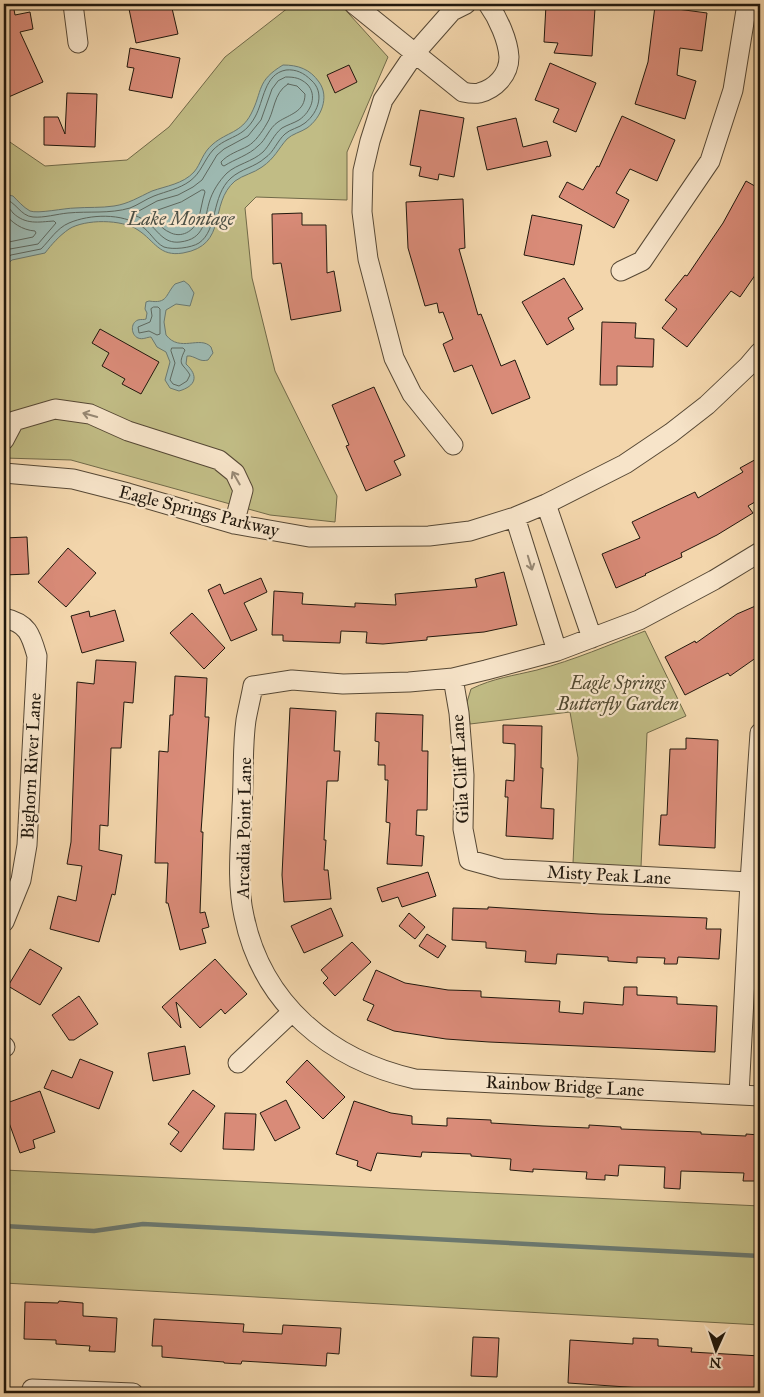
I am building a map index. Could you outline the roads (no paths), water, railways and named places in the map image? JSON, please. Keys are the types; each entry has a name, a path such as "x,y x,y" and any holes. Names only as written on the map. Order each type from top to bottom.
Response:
{"street":[{"path":"73,4 78,43"},
{"path":"354,4 463,92 477,94 492,88 505,75 509,58 495,14 488,4"},
{"path":"453,445 412,394 394,358 368,259 362,212 363,171 383,100 415,53 452,11 466,4"},
{"path":"621,271 642,261 710,161 733,90 747,4"},
{"name":"Eagle Springs Parkway","path":"4,473 72,479 234,524 309,537 429,536 470,530 546,504 625,464 671,433 706,405 748,366 760,352"},
{"path":"4,440 14,421 55,409 90,414 128,431 219,460 235,473 243,490 234,524"},
{"path":"546,504 592,638"},
{"path":"515,516 558,651"},
{"path":"453,678 558,651 639,620 714,580 760,552"},
{"name":"Bighorn River Lane","path":"7,916 21,880 27,846 37,656 31,635 12,621"},
{"name":"Arcadia Point Lane","path":"371,1066 351,1057 327,1041 292,1012 273,988 255,952 244,917 239,881 246,721 253,686 292,680 373,684 453,678"},
{"name":"Gila Cliff Lane","path":"453,678 459,713 464,775 463,830 468,860"},
{"path":"739,1095 760,733"},
{"name":"Misty Peak Lane","path":"468,860 502,869 750,882"},
{"path":"238,1063 292,1012"},
{"name":"Rainbow Bridge Lane","path":"371,1066 391,1074 415,1079 760,1096"},
{"path":"32,1391 133,1393"}],"water":[{"name":"Lake Montage","path":"283,65 303,69 312,74 319,82 324,94 320,113 307,128 287,139 266,164 235,181 227,190 213,233 207,242 197,249 183,253 168,253 131,226 113,222 84,223 62,234 45,253 12,260 4,267 4,194 13,196 30,211 39,212 119,205 180,182 194,172 206,151 213,144 243,125 255,106 264,81"},
{"path":"184,281 194,293 190,306 176,304 166,310 164,322 166,335 177,343 206,344 211,347 213,353 208,360 187,356 186,364 193,373 194,380 185,389 179,391 170,388 165,380 170,362 166,352 157,347 151,337 138,338 132,329 135,322 146,319 146,302 163,300 175,284"}],"waterway":[{"path":"4,1226 94,1231 143,1224 760,1256"}],"park label":[{"name":"Eagle Springs Butterfly Garden","path":"618,693"}]}
